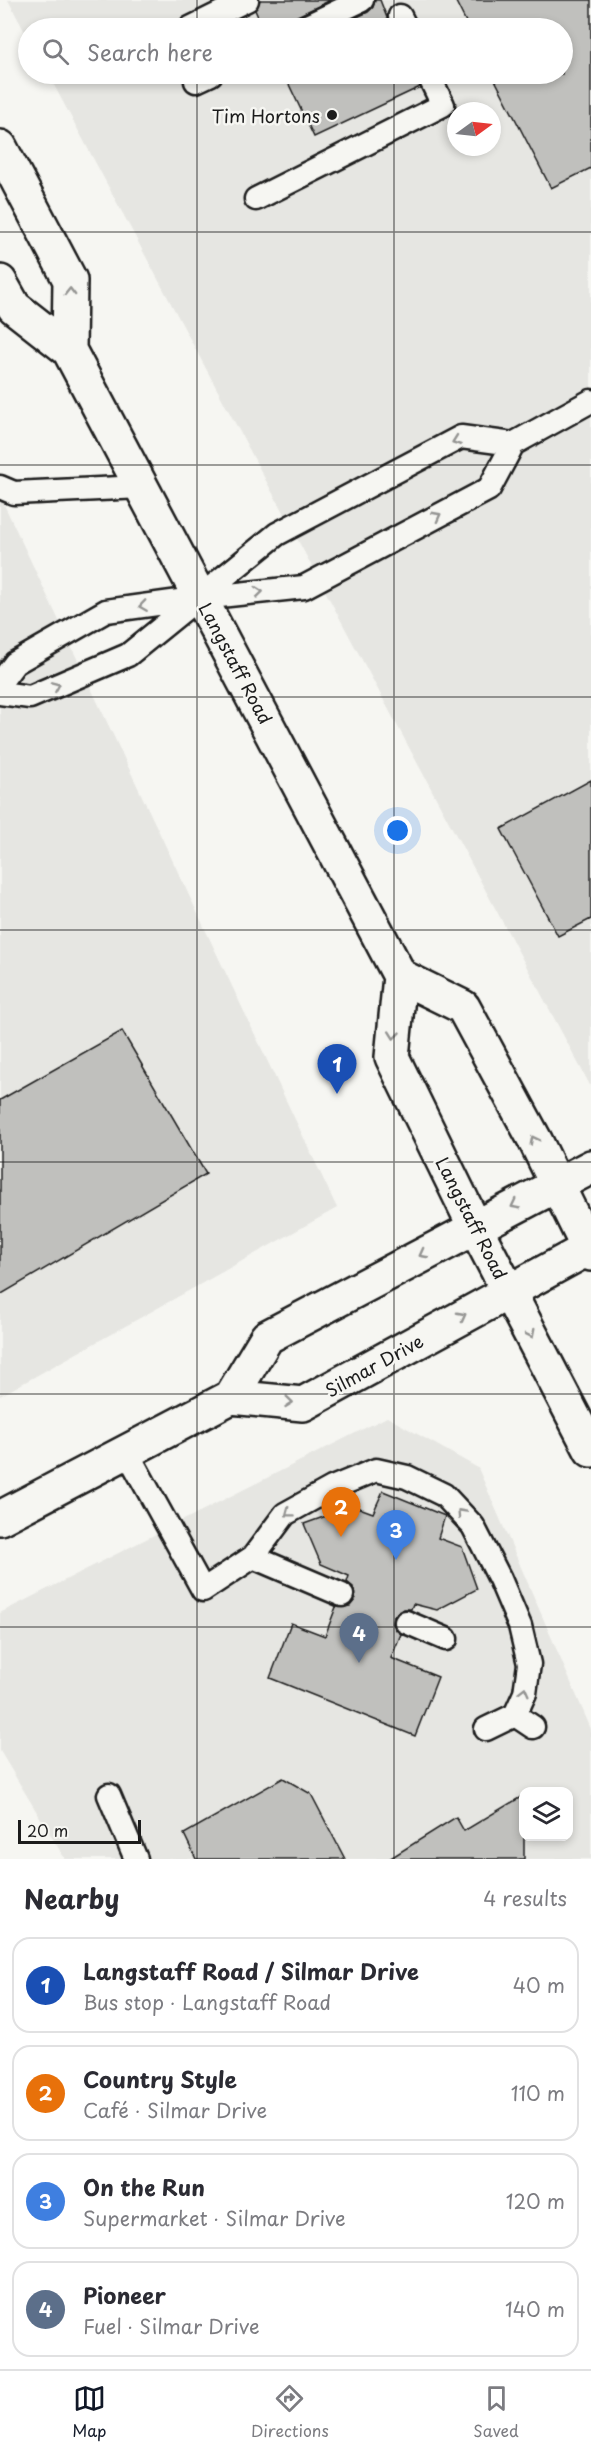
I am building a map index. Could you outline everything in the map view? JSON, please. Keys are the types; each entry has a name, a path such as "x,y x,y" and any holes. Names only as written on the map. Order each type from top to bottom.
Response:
{"main road":[{"name":"Langstaff Road","path":"0,147 70,280 69,350"},
{"name":"Langstaff Road","path":"1,288 14,307 69,350 400,976 392,1057 475,1227 591,1450"},
{"path":"400,976 463,1007 590,1250"},
{"path":"0,1518 231,1396 267,1337 591,1167"},
{"name":"Silmar Drive","path":"231,1396 303,1404 590,1250"}],"lane":[{"path":"210,18 247,0"},
{"path":"324,18 362,0"},
{"path":"256,199 443,105 433,84"},
{"path":"0,682 15,663 106,611 304,587 489,489 513,444 591,401"},
{"path":"0,693 30,697 128,655 277,534 461,437 513,444"},
{"path":"0,487 14,493 142,486"},
{"path":"127,1452 203,1590 253,1557 285,1514 332,1488 376,1470 407,1477 444,1495 473,1526 500,1579 520,1626 529,1664 524,1721 486,1730"},
{"path":"253,1557 342,1595"},
{"path":"406,1622 446,1639"},
{"path":"109,1795 136,1859"}],"shaded area":[{"path":"8,0 591,0 591,1087 53,84 573,84 573,18 18,19"},
{"path":"0,496 337,1208 0,1396"},
{"path":"387,1417 478,1468 591,1729 591,1859 65,1859 0,1751 0,1613"}],"building":[{"path":"260,0 331,0 295,18 259,18 255,10"},
{"path":"375,0 380,0 387,18 355,18 368,12"},
{"path":"455,0 591,0 591,168 551,188 497,84 573,84 573,18 464,18"},
{"name":"Tim Hortons","path":"289,84 419,84 420,87 314,137"},
{"path":"591,780 591,919 558,936 501,829"},
{"path":"122,1031 206,1174 0,1295 0,1100"},
{"path":"383,1491 445,1516 438,1538 462,1547 477,1589 437,1610 413,1604 411,1609 404,1609 394,1616 393,1624 401,1634 391,1658 438,1677 415,1736 270,1678 291,1623 325,1636 336,1607 350,1606 355,1600 353,1587 347,1582 349,1576 321,1564 304,1524 354,1506 373,1513"},
{"path":"283,1778 311,1794 345,1859 196,1859 184,1834"},
{"path":"519,1798 519,1841 524,1841 524,1859 389,1859 456,1817 464,1831"}],"place":[{"name":"Tim Hortons","path":"332,115"},
{"name":"Langstaff Road / Silmar Drive","path":"337,1094"},
{"name":"Country Style","path":"341,1537"},
{"name":"On the Run","path":"396,1560"},
{"name":"Pioneer","path":"359,1663"}]}
